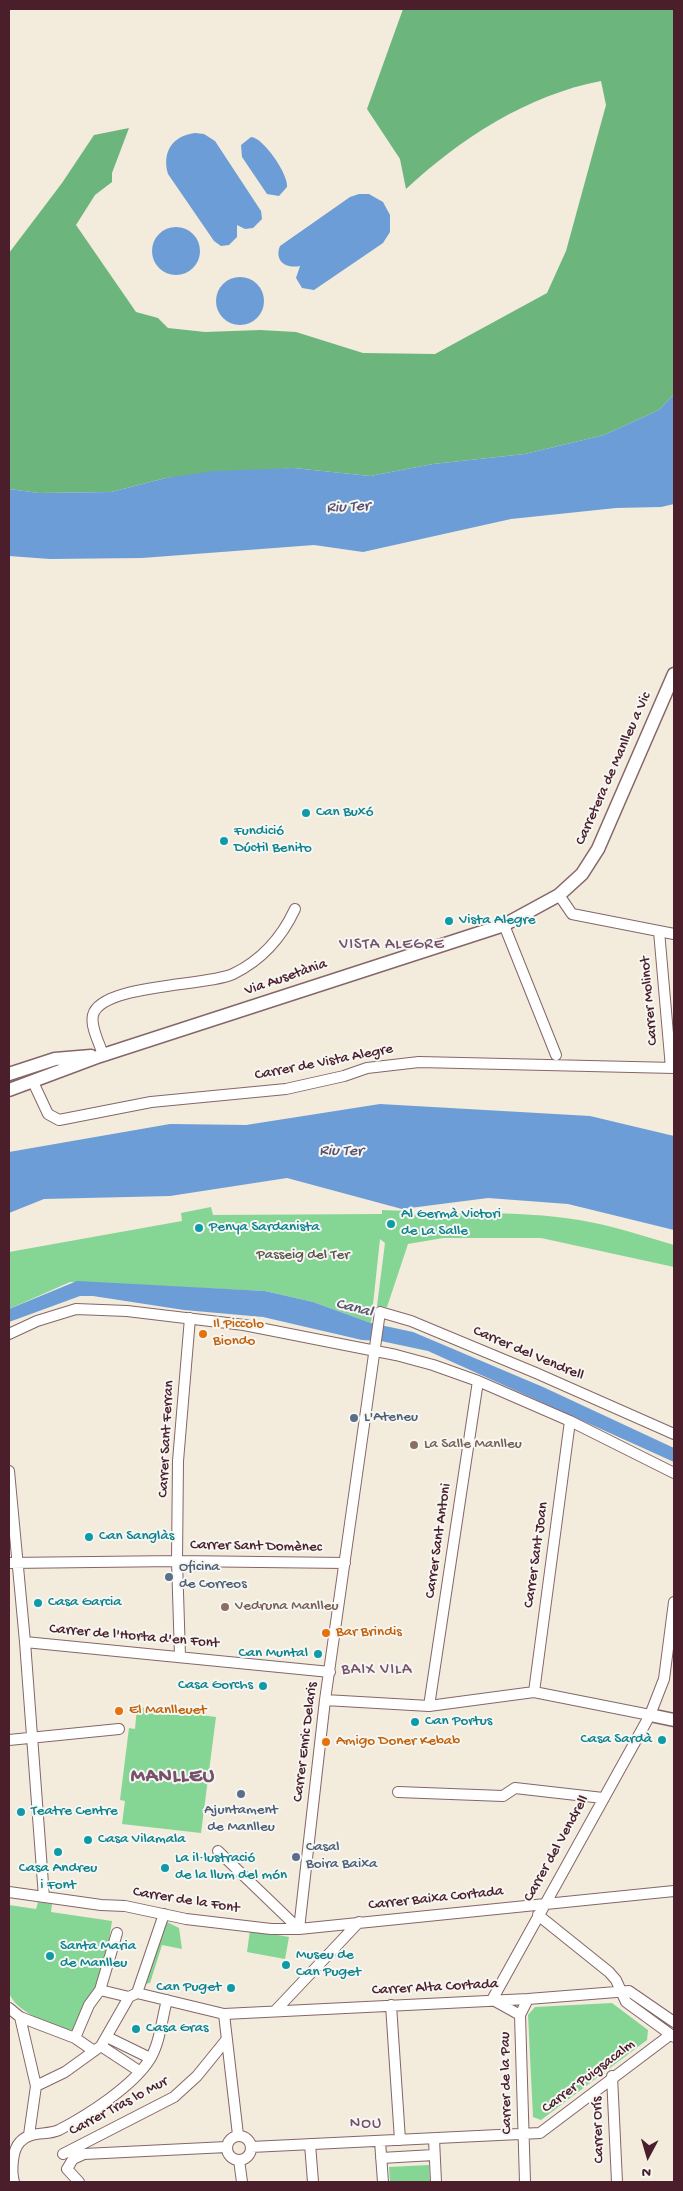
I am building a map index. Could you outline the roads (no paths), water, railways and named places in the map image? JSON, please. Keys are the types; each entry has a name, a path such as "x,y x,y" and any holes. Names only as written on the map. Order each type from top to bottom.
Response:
{"street":[{"name":"Carretera de Manlleu a Vic","path":"559,895 582,874 598,848 674,674"},
{"name":"Via Ausetània","path":"9,1090 102,1056 504,925 559,895"},
{"path":"559,895 572,914 674,934"},
{"path":"102,1056 93,1023 96,1010 103,1003 131,992 232,975 268,951 288,924 295,908"},
{"path":"504,925 556,1055"},
{"name":"Carrer Molinot","path":"659,931 673,1068"},
{"name":"Via Ausetània","path":"9,1074 61,1058 102,1056"},
{"name":"Carrer de Vista Alegre","path":"33,1082 48,1114 59,1120 151,1102 286,1089 344,1076 367,1068 418,1062 527,1063 673,1068"},
{"path":"9,1334 37,1321 76,1309 127,1311 244,1325 374,1351 433,1365 478,1381 570,1421 674,1473"},
{"name":"Carrer del Vendrell","path":"374,1351 380,1312 411,1321 674,1434"},
{"name":"Carrer Sant Ferran","path":"180,1656 177,1561 178,1461 190,1318"},
{"name":"Carrer Enric Delaris","path":"298,1929 325,1700 374,1351"},
{"name":"Carrer Sant Antoni","path":"429,1706 478,1381"},
{"name":"Carrer Sant Joan","path":"534,1692 570,1421"},
{"path":"9,1472 13,1563 25,1642 44,1897"},
{"name":"Carrer Sant Domènec","path":"13,1563 177,1561 345,1564"},
{"name":"Carrer del Vendrell","path":"492,2000 650,1715 664,1678 674,1602"},
{"name":"Carrer de l'Horta d'en Font","path":"25,1642 330,1672"},
{"path":"325,1700 429,1706 534,1692 674,1720"},
{"path":"9,1740 119,1729"},
{"path":"398,1792 503,1796 515,1788 603,1798"},
{"path":"218,1851 298,1929"},
{"name":"Carrer Baixa Cortada","path":"359,1922 674,1891"},
{"name":"Carrer de la Font","path":"9,1892 125,1906 186,1919 252,1927 298,1929 359,1922"},
{"path":"36,2086 65,2072 97,2048 107,2036 133,1995 164,1914"},
{"path":"538,1915 609,1972 626,2002 672,2036"},
{"path":"275,2011 359,1922"},
{"path":"75,2038 89,2006 100,1990 117,1933"},
{"name":"Carrer Alta Cortada","path":"100,1990 167,2000 224,2014 528,1999 622,1992"},
{"path":"622,1992 629,1991 674,2022"},
{"path":"520,2015 528,1999"},
{"path":"14,2182 11,2161 18,2143 29,2135 57,2131 99,2106 139,2072 150,2058 167,2000"},
{"name":"Carrer de la Pau","path":"492,2000 520,2015 525,2182"},
{"path":"391,2005 400,2140"},
{"path":"9,2008 20,2017 97,2048 139,2072"},
{"path":"224,2014 238,2135"},
{"path":"20,2017 36,2086 29,2135"},
{"path":"107,2036 150,2058"},
{"name":"Carrer Puigsacalm","path":"252,2147 434,2140 540,2133 612,2076 672,2036"},
{"name":"Carrer Tras lo Mur","path":"62,2154 174,2097 197,2076 227,2039"},
{"name":"Carrer Orís","path":"612,2076 617,2182"},
{"path":"238,2135 248,2140 252,2147 250,2154 239,2160"},
{"path":"227,2148 231,2139 238,2135"},
{"path":"434,2140 436,2182"},
{"path":"380,2141 383,2182"},
{"path":"310,2144 313,2182"},
{"path":"227,2148 232,2157 239,2160"},
{"path":"79,2182 67,2169 73,2159 84,2154 227,2148"},
{"path":"381,2158 434,2155"},
{"path":"239,2160 242,2182"}],"water":[{"path":"195,133 204,134 215,141 261,211 262,219 253,228 245,229 237,225 237,237 229,245 221,246 214,241 168,174 166,159 171,146 180,138"},
{"path":"251,137 262,143 284,174 287,187 279,196 267,194 242,157 241,145"},
{"path":"359,194 369,194 383,202 390,215 390,232 383,243 314,290 302,288 296,278 300,266 295,267 282,263 279,256 280,246 350,197"},
{"path":"171,227 181,227 190,231 196,237 200,251 196,265 190,271 181,275 171,275 162,271 156,265 152,256 152,246 156,237 162,231"},
{"path":"235,277 245,277 254,281 260,287 264,301 260,315 254,321 245,325 235,325 226,321 220,315 216,306 216,296 220,287 226,281"},
{"name":"Riu Ter","path":"674,394 674,504 661,507 616,508 511,519 363,552 314,545 142,558 50,559 9,556 9,489 39,493 111,492 166,478 213,471 294,468 370,476 433,464 525,454 604,435 659,410"},
{"name":"Riu Ter","path":"380,1104 590,1116 674,1136 674,1230 568,1204 488,1198 402,1209 287,1178 170,1196 44,1199 9,1213 9,1152 170,1124 246,1125"},
{"path":"77,1281 265,1291 313,1302 371,1323 413,1332 543,1387 674,1448 674,1462 428,1351 381,1341 362,1340 263,1317 184,1310 93,1296 80,1296 9,1322 9,1309"}],"place":[{"name":"Can Buxó","path":"306,813"},
{"name":"Fundició Dúctil Benito","path":"224,841"},
{"name":"Vista Alegre","path":"449,921"},
{"name":"Al Germà Victori de La Salle","path":"391,1224"},
{"name":"Penya Sardanista","path":"199,1228"},
{"name":"Il Piccolo Biondo","path":"203,1334"},
{"name":"L'Ateneu","path":"354,1418"},
{"name":"La Salle Manlleu","path":"414,1445"},
{"name":"Can Sanglàs","path":"89,1537"},
{"name":"Oficina de Correos","path":"169,1577"},
{"name":"Casa Garcia","path":"38,1603"},
{"name":"Vedruna Manlleu","path":"225,1607"},
{"name":"Bar Brindis","path":"326,1633"},
{"name":"Can Muntal","path":"318,1654"},
{"name":"Casa Gorchs","path":"263,1686"},
{"name":"El Manlleuet","path":"119,1711"},
{"name":"Can Portus","path":"415,1722"},
{"name":"Casa Sardà","path":"662,1740"},
{"name":"Amigo Doner Kebab","path":"326,1742"},
{"name":"Ajuntament de Manlleu","path":"241,1794"},
{"name":"Teatre Centre","path":"21,1812"},
{"name":"Casa Vilamala","path":"88,1840"},
{"name":"Casa Andreu i Font","path":"58,1852"},
{"name":"Casal Boira Baixa","path":"296,1857"},
{"name":"La il·lustració de la llum del món","path":"165,1868"},
{"name":"Santa Maria de Manlleu","path":"50,1956"},
{"name":"Museu de Can Puget","path":"286,1965"},
{"name":"Can Puget","path":"231,1988"},
{"name":"Casa Gras","path":"136,2029"}],"district":[{"name":"VISTA ALEGRE","path":"392,946"},
{"name":"BAIX VILA","path":"377,1671"},
{"name":"MANLLEU","path":"173,1778"},
{"name":"NOU","path":"366,2125"}],"park label":[{"name":"Passeig del Ter","path":"303,1256"}],"water label":[{"name":"Canal","path":"354,1309"}]}
